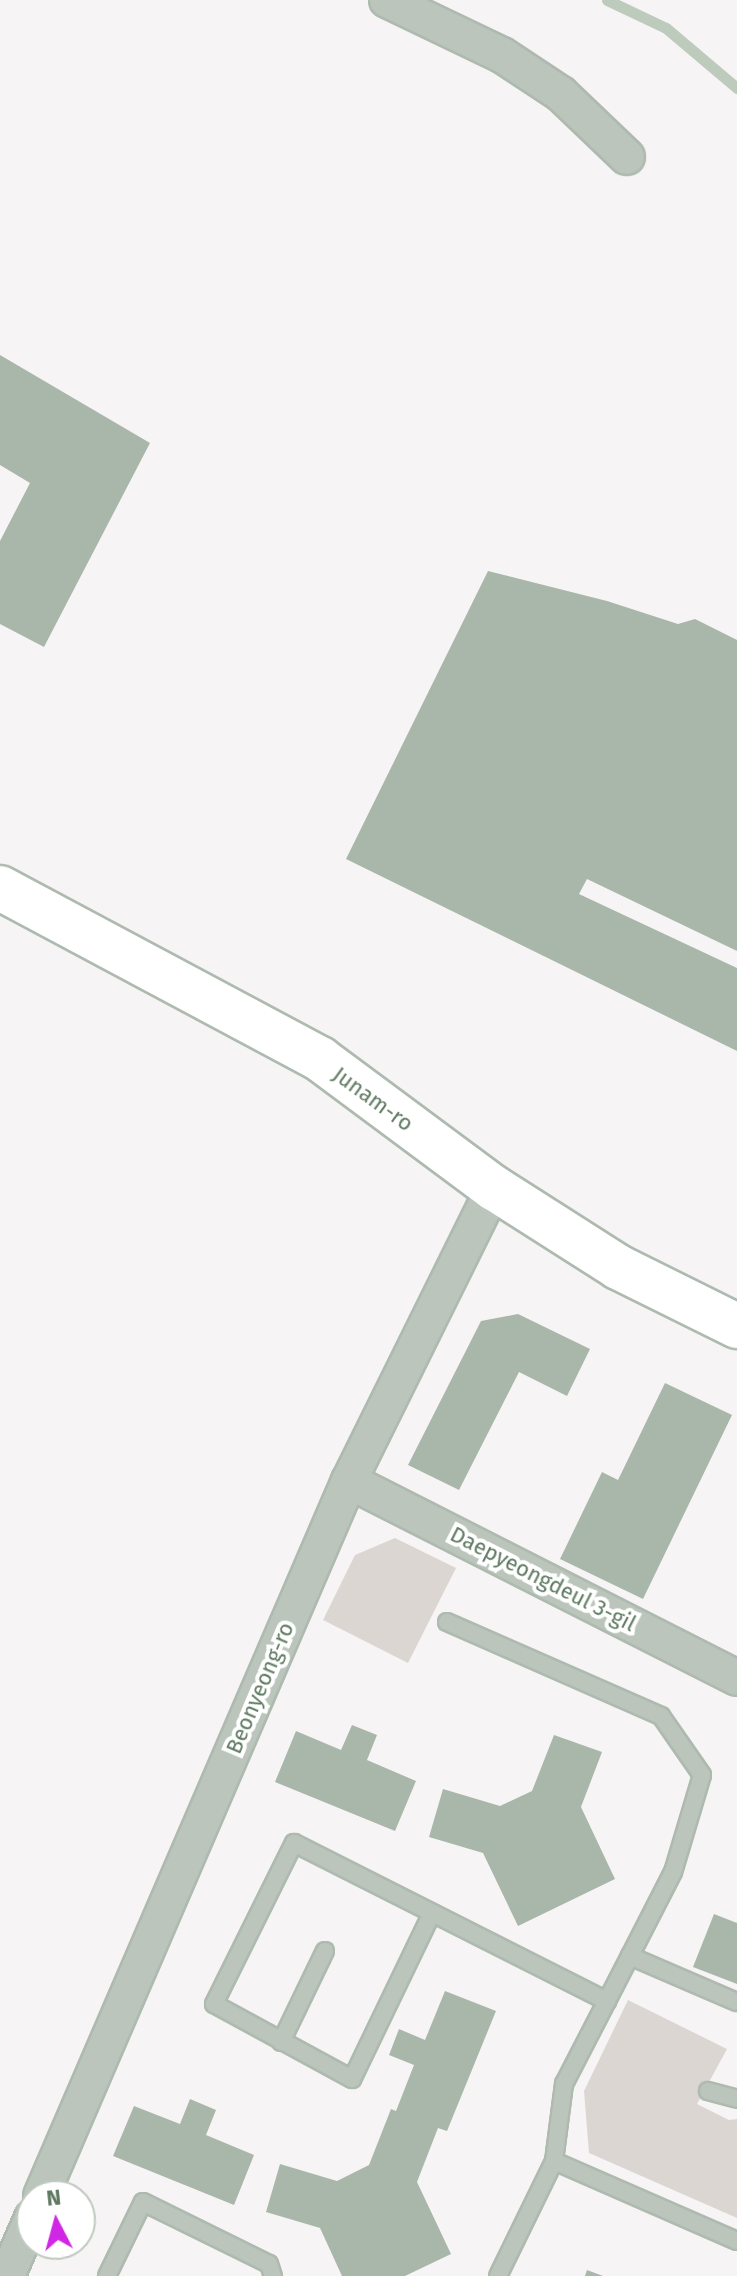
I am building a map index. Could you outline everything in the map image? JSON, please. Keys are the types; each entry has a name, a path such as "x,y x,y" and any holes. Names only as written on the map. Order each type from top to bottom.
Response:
{"main road":[{"name":"Junam-ro","path":"0,888 320,1059 494,1188 618,1267 737,1326"}],"street":[{"path":"387,0 502,55 561,94 627,157"},
{"name":"Beonyeong-ro","path":"48,2180 349,1481 494,1188"},
{"name":"Daepyeongdeul 3-gil","path":"349,1481 737,1678"},
{"path":"7,2276 16,2255"}],"lane":[{"path":"447,1622 661,1716 702,1775 673,1872 564,2084 554,2161 498,2276"},
{"path":"432,1913 352,2079 214,2004 294,1843 607,2001"},
{"path":"281,2042 325,1951"},
{"path":"630,1956 737,2002"},
{"path":"708,2091 737,2099"},
{"path":"554,2161 737,2241"},
{"path":"107,2276 143,2202 269,2264 273,2276"}],"shaded area":[{"path":"395,1538 456,1568 408,1663 323,1620 355,1555"},
{"path":"628,2000 727,2049 697,2104 729,2120 737,2119 737,2218 589,2153 584,2091"}],"building":[{"path":"0,355 150,443 44,647 0,624 0,541 30,483 0,465"},
{"path":"488,571 607,601 678,624 695,619 737,640 737,951 587,879 579,894 737,968 737,1051 346,859"},
{"path":"518,1314 590,1349 567,1396 519,1372 459,1490 408,1465 481,1321"},
{"path":"665,1383 732,1415 643,1599 560,1559 602,1472 618,1480"},
{"path":"352,1725 377,1735 367,1760 416,1781 395,1831 275,1782 296,1731 341,1750"},
{"path":"554,1735 602,1752 581,1807 615,1879 518,1926 483,1853 429,1837 443,1789 500,1806 532,1791"},
{"path":"714,1914 737,1923 737,1984 693,1967"},
{"path":"445,1991 496,2011 447,2131 438,2128 417,2182 451,2254 405,2276 342,2276 320,2228 266,2212 280,2164 337,2181 369,2165 391,2109 396,2111 414,2065 389,2055 399,2029 425,2040"},
{"path":"190,2099 216,2110 206,2135 254,2155 234,2205 113,2156 134,2106 180,2124"},
{"path":"587,2270 603,2276 585,2276"}],"waterway":[{"path":"607,0 666,28 737,88"}]}
